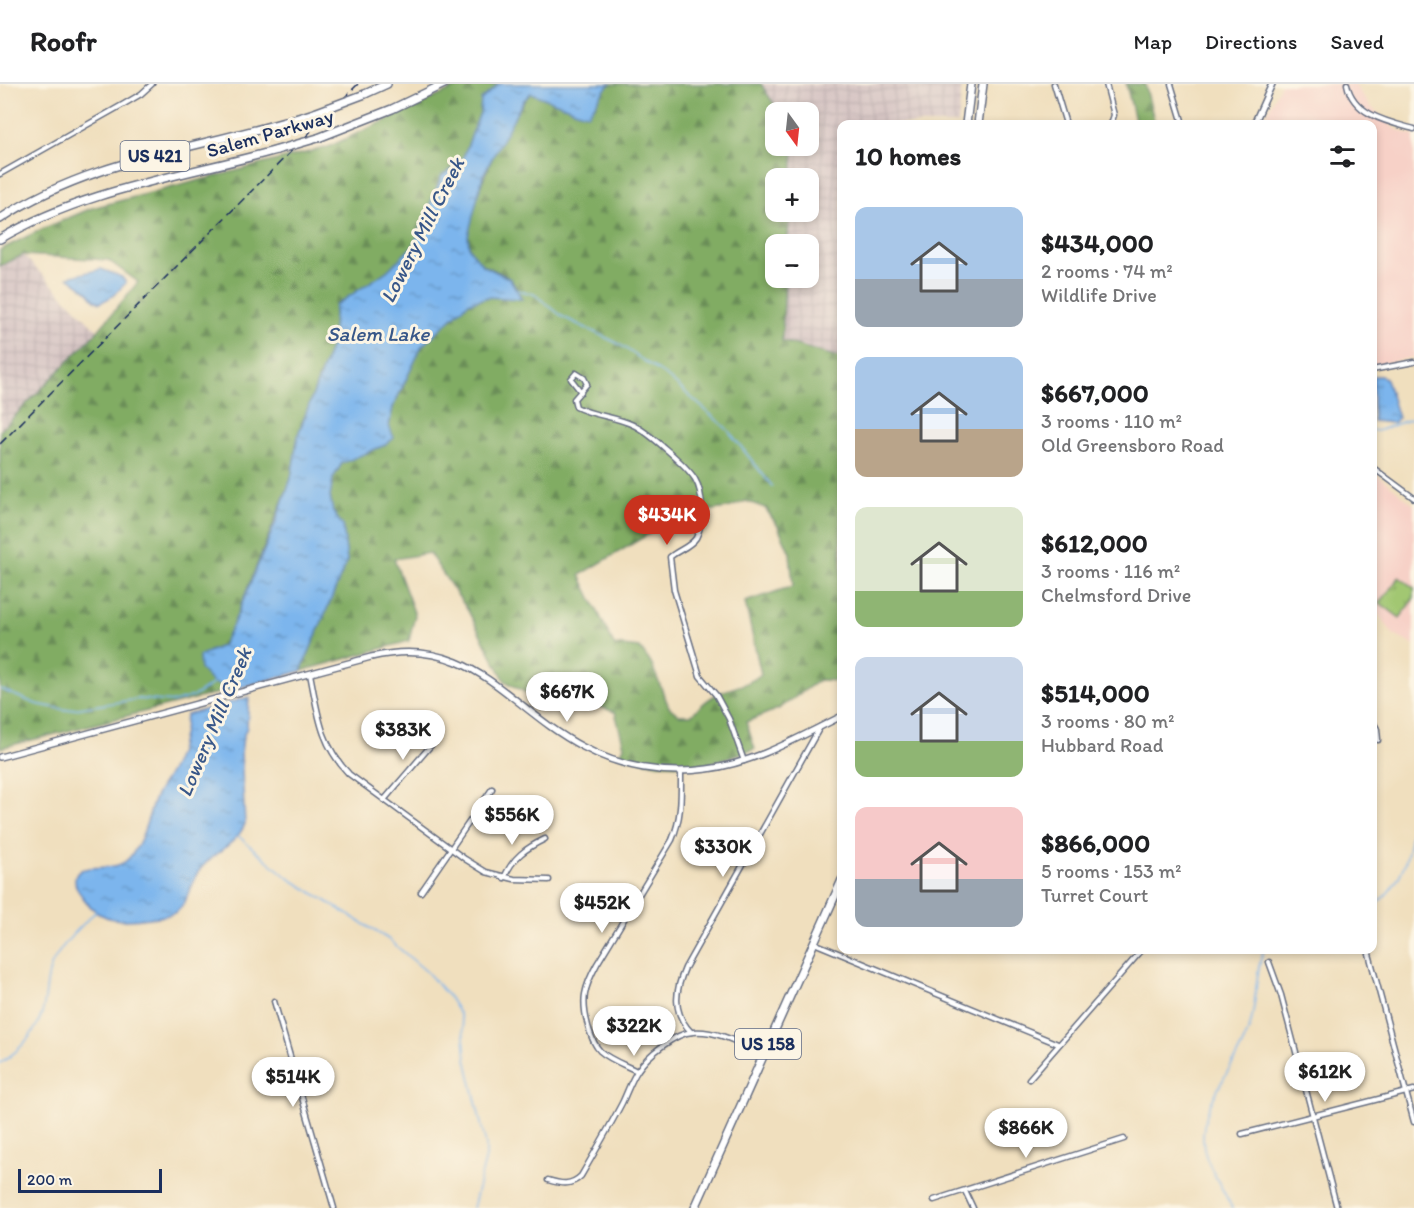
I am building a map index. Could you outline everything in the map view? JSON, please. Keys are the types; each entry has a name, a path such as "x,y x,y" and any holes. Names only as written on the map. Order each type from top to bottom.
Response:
{"highway":[{"name":"Salem Parkway","path":"0,219 51,190 102,170 267,128 317,112 387,84"},
{"name":"Salem Parkway","path":"0,239 45,216 93,197 318,138 392,109 444,84"},
{"path":"966,120 971,84"},
{"path":"978,120 983,84"},
{"name":"US 158","path":"695,1208 837,891"}],"main road":[{"path":"1256,120 1272,84"},
{"path":"0,758 310,674 392,653 415,651 459,661 478,672 562,734 593,752 638,766 681,771 707,769 744,761 766,753 837,718"}],"street":[{"path":"0,174 141,94 152,84"},
{"path":"1054,84 1065,120"},
{"path":"1106,84 1114,117 1113,120"},
{"path":"1171,84 1182,120"},
{"path":"1347,84 1363,111 1414,129"},
{"path":"1377,368 1414,363"},
{"path":"581,392 571,379 576,373 587,382 581,392 574,399 576,406 614,417 638,428 696,480 700,493 701,512 698,533 693,542 670,557 674,590 700,676 716,695 725,711 744,761"},
{"path":"1377,471 1414,498"},
{"path":"310,674 320,726 328,748 349,774 486,872 504,878 549,880"},
{"path":"691,1032 684,1025 676,1001 677,988 685,968 821,726"},
{"path":"384,800 439,736"},
{"path":"637,1071 607,1056 591,1039 583,1009 584,995 597,964 672,840 679,824 681,771"},
{"path":"421,892 492,789"},
{"path":"504,878 510,865 519,854 545,839"},
{"path":"814,943 837,953"},
{"path":"841,954 1058,1044"},
{"path":"1029,1079 1138,954"},
{"path":"1369,954 1414,1122"},
{"path":"1269,962 1281,995 1337,1208"},
{"path":"274,1001 334,1208"},
{"path":"548,1180 564,1184 574,1183 581,1176 637,1071 648,1057 658,1050 691,1032 711,1033 764,1054"},
{"path":"1242,1134 1414,1090"},
{"path":"934,1200 1124,1139"},
{"path":"965,1191 973,1208"}],"shaded area":[{"path":"761,84 962,84 958,120 837,120 837,357 781,341 784,288 819,288 819,234 788,234 788,222 819,222 819,168 792,168 793,156 819,156 819,102 773,102"},
{"path":"1281,84 1354,84 1370,106 1395,129 1414,136 1414,357 1377,365 1377,120 1264,120"},
{"path":"23,255 98,331 0,433 0,266"},
{"path":"1377,474 1414,505 1414,645 1394,635 1377,612"}],"green space":[{"path":"464,84 499,84 481,100 480,113 460,166 442,175 414,245 387,271 335,306 332,343 298,435 291,479 233,625 222,646 209,651 212,682 230,690 0,748 0,431 98,331 138,282 108,260 23,255 0,266 0,250 92,208 328,147"},
{"path":"610,84 761,84 773,102 765,102 765,156 793,156 793,168 765,168 765,222 789,222 788,234 765,234 765,288 785,288 782,341 837,357 837,681 819,680 780,708 746,722 755,749 704,765 657,764 620,756 624,746 615,712 583,701 563,687 544,703 505,681 467,609 429,553 394,559 415,615 409,641 301,671 347,561 343,527 333,512 330,497 333,478 342,463 362,453 389,426 393,407 422,346 453,316 468,303 488,297 521,299 510,279 478,261 470,249 468,235 478,193 499,144 531,93 580,112 595,106 602,92","holes":["746,501 765,508 778,526 790,553 793,586 745,602 761,674 747,683 713,696 691,715 679,715 669,707 651,663 640,648 614,645 580,575 682,514 728,508"]},
{"path":"1126,84 1145,84 1154,120 1135,120"},
{"path":"1399,577 1414,588 1414,598 1400,618 1380,603"}],"water":[{"name":"Salem Lake","path":"499,84 610,84 588,114 531,93 523,101 483,175 468,236 469,248 482,265 510,279 522,299 488,297 468,303 422,346 393,407 389,426 394,438 385,445 342,463 333,478 330,497 333,512 343,526 347,561 301,671 230,690 212,682 200,669 199,656 222,646 275,524 291,479 298,435 332,343 335,306 387,271 414,245 442,175 460,166 480,113 481,100"},
{"path":"101,269 122,277 126,283 113,296 100,303 68,277"},
{"path":"1377,376 1386,379 1398,418 1393,423 1377,421"},
{"path":"249,697 247,727 241,753 245,824 241,832 230,844 203,865 186,900 176,912 163,916 120,920 104,916 96,911 77,889 75,880 77,873 89,868 114,866 122,863 134,852 156,796 176,758 183,738 186,715"}],"waterway":[{"path":"517,290 534,294 563,317 619,344 669,378 727,429 772,486"},
{"path":"1377,431 1414,418"},
{"path":"0,689 36,704 67,710 139,699 174,702 194,696 214,683"},
{"path":"1377,903 1393,886 1405,863 1414,808"},
{"path":"237,835 287,877 388,939 427,972 449,997 460,1015 463,1026 466,1059 486,1145 486,1157 473,1208"},
{"name":"Lowery Mill Creek","path":"0,1063 22,1046 34,1031 42,1014 48,979 56,956 66,942 97,910"},
{"path":"1232,1208 1207,1159 1203,1141 1204,1124 1217,1090 1244,1042 1250,1026 1262,954"}],"railway":[{"path":"0,444 358,84"}]}
